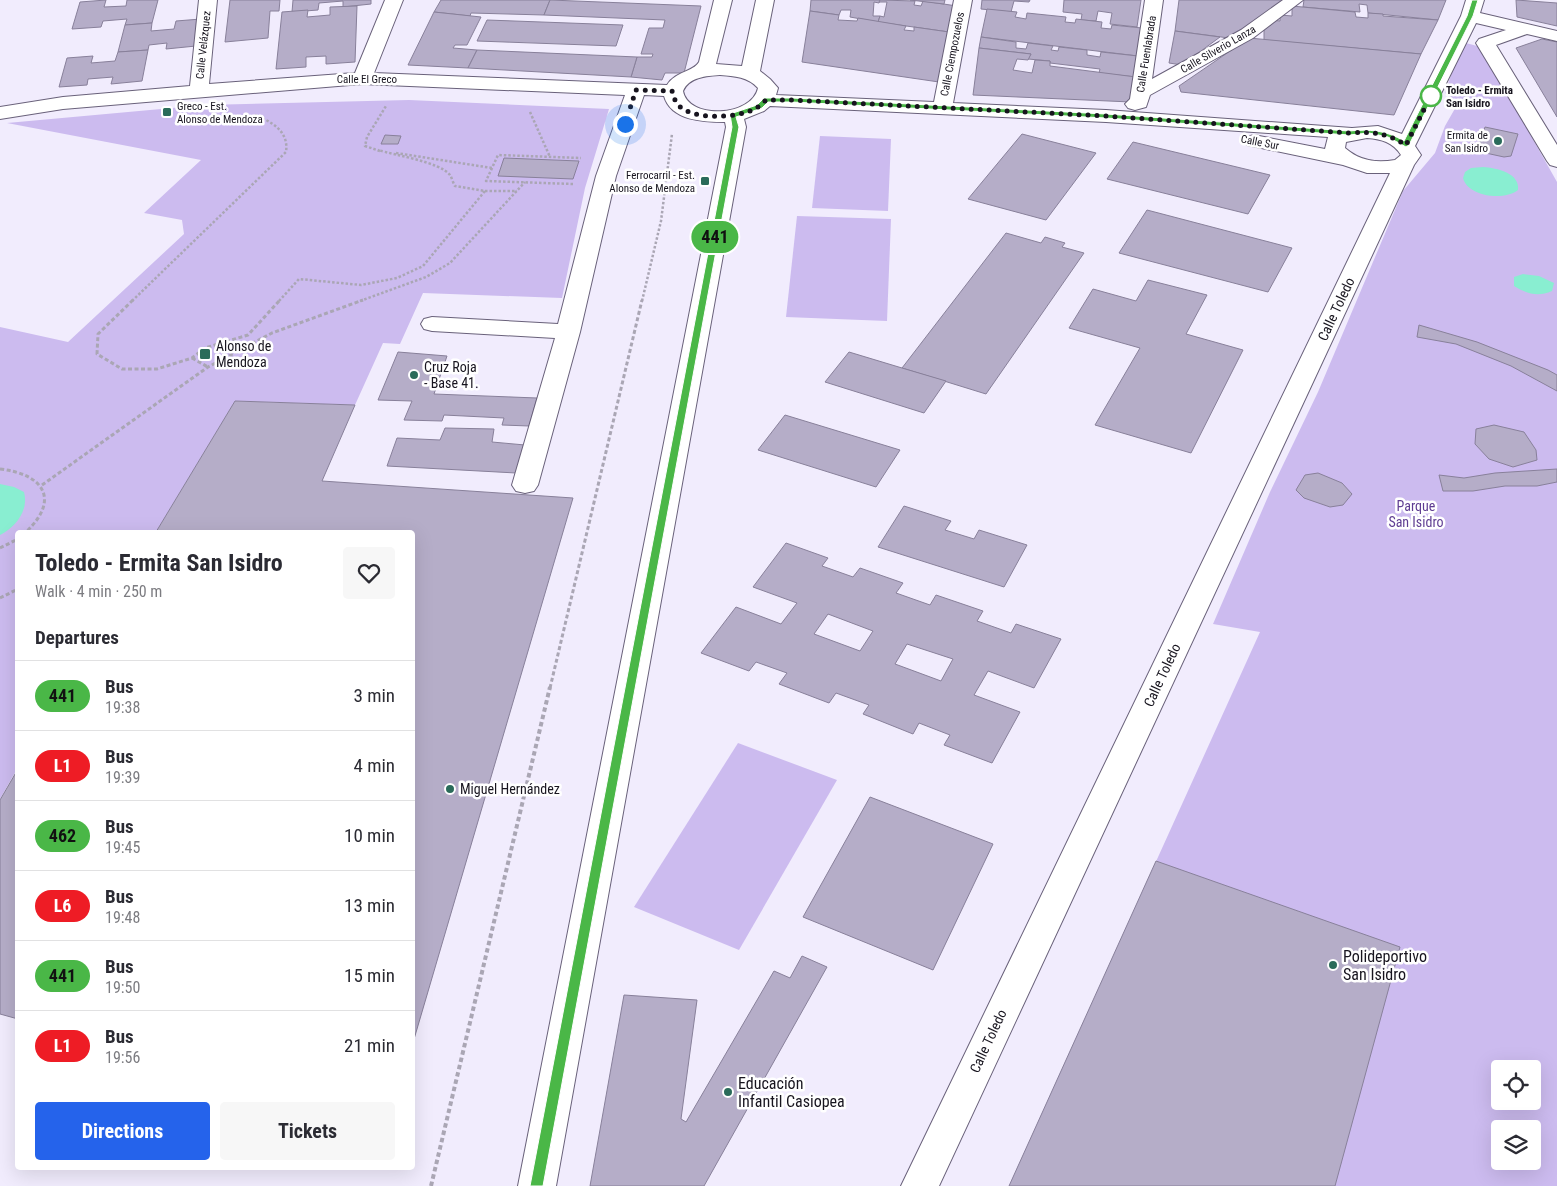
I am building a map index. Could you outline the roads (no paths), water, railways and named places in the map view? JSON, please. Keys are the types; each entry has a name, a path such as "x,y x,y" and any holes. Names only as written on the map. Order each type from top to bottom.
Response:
{"street":[{"name":"Calle Velázquez","path":"198,90 208,0"},
{"path":"362,78 394,0"},
{"path":"704,71 708,62 723,0"},
{"path":"750,74 766,0"},
{"name":"Calle Ciempozuelos","path":"942,108 963,0"},
{"name":"Calle Fuenlabrada","path":"1106,116 1138,103 1154,0"},
{"name":"Calle Silverio Lanza","path":"1140,93 1247,34 1294,0"},
{"path":"1472,8 1525,29 1557,36"},
{"name":"Calle Toledo","path":"920,1186 1405,155 1472,8"},
{"path":"1458,37 1486,42 1525,29"},
{"path":"1486,42 1557,161"},
{"path":"728,70 750,74 765,83 768,88 766,100 759,107 733,116 708,116 686,110 677,104 672,91 679,81 704,71 728,70"},
{"name":"Calle El Greco","path":"63,103 198,90 362,78 672,91"},
{"path":"525,485 568,332 606,176 636,90"},
{"path":"0,99 63,103"},
{"name":"Calle Sur","path":"766,100 1106,116 1349,133 1369,131 1390,136 1405,155 1386,169 1364,167 1344,159 1147,119"},
{"path":"0,113 63,103"},
{"path":"537,1186 736,127 733,116"},
{"path":"1344,159 1335,149 1336,139 1349,133"},
{"path":"432,324 568,332"}],"place":[{"name":"Toledo - Ermita San Isidro","path":"1431,96"},
{"name":"Greco - Est. Alonso de Mendoza","path":"167,112"},
{"name":"Ermita de San Isidro","path":"1498,141"},
{"name":"Ferrocarril - Est. Alonso de Mendoza","path":"705,181"},
{"name":"Alonso de Mendoza","path":"205,354"},
{"name":"Cruz Roja - Base 41.","path":"414,375"},
{"name":"Miguel Hernández","path":"450,789"},
{"name":"Polideportivo San Isidro","path":"1333,965"},
{"name":"Educación Infantil Casiopea","path":"728,1092"}],"park label":[{"name":"Parque San Isidro","path":"1416,514"}]}
